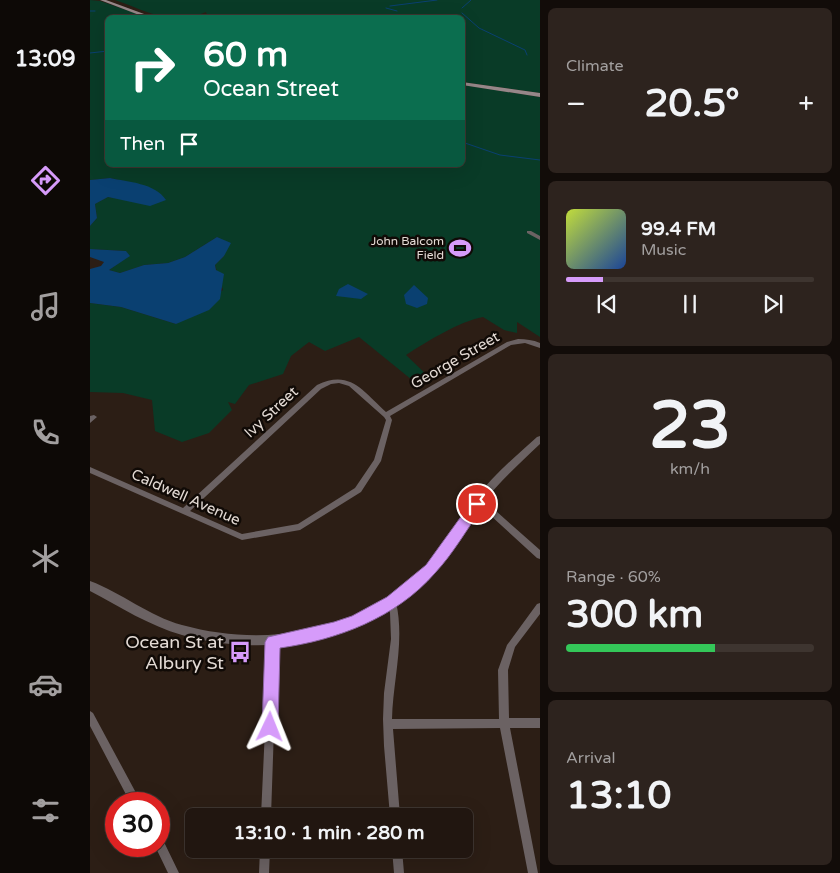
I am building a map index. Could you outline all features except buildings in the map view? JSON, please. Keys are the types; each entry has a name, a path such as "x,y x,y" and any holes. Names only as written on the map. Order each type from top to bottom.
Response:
{"main road":[{"path":"102,0 144,15"},
{"path":"465,83 540,95"}],"street":[{"path":"529,232 540,238"},
{"name":"George Street","path":"386,415 509,343 520,340 533,342 540,346"},
{"name":"Ivy Street","path":"184,512 319,386 328,382 351,384 386,415"},
{"name":"Caldwell Avenue","path":"90,470 242,537 300,527 358,490 377,461 389,420 386,415"},
{"path":"90,586 164,623 183,630 235,640 273,642 305,637 334,629 356,621 392,602 430,570 477,504 496,482 540,439"},
{"path":"477,504 493,513 540,555"},
{"path":"392,602 395,611 388,724 394,808"},
{"path":"533,873 504,723 503,670 505,656 511,645 540,607"},
{"path":"266,808 273,642"},
{"path":"90,716 131,792"},
{"path":"388,724 540,723"},
{"path":"166,857 174,873"},
{"path":"264,873 265,858"},
{"path":"397,858 398,873"}],"green space":[{"path":"90,0 100,1 141,15 105,15 105,167 465,167 465,85 540,97 540,337 517,322 517,333 504,330 483,317 454,327 406,355 431,380 423,385 417,384 359,337 325,351 309,342 291,356 283,374 249,385 235,404 228,402 232,410 209,433 182,442 155,431 152,400 123,393 90,392 90,303 121,307 176,324 223,290 215,265 224,256 225,241 217,237 185,257 168,263 144,265 120,273 109,270 129,256 126,251 90,249 90,226 97,218 95,204 108,197 126,200 141,185 110,178 90,180"},
{"path":"115,0 540,0 540,93 465,82 465,15 207,15 206,12 196,15 156,15"}],"water":[{"path":"110,178 148,187 161,194 166,200 150,206 108,197 95,204 97,218 90,226 90,180"},
{"path":"217,237 231,243 224,256 215,265 216,270 224,274 220,299 209,310 176,324 121,307 90,303 90,269 101,266 104,262 90,257 90,249 126,251 130,256 109,270 120,273 144,265 168,263 185,257"},
{"path":"348,284 368,294 361,299 336,296 339,289"},
{"path":"414,285 428,298 427,304 417,308 406,304 404,295"}],"waterway":[{"path":"390,6 437,0"},
{"path":"462,8 471,0"},
{"path":"386,8 397,11"},
{"path":"90,11 95,11"},
{"path":"465,16 479,28 525,50 527,55"},
{"path":"90,53 105,51"},
{"path":"465,143 500,155 540,160"}],"place":[{"name":"John Balcom Field","path":"460,248"},
{"name":"Ocean St at Albury St","path":"240,652"}],"route":[{"path":"270,727 273,642 305,637 334,629 356,621 392,602 430,570 464,525 477,504"}]}
